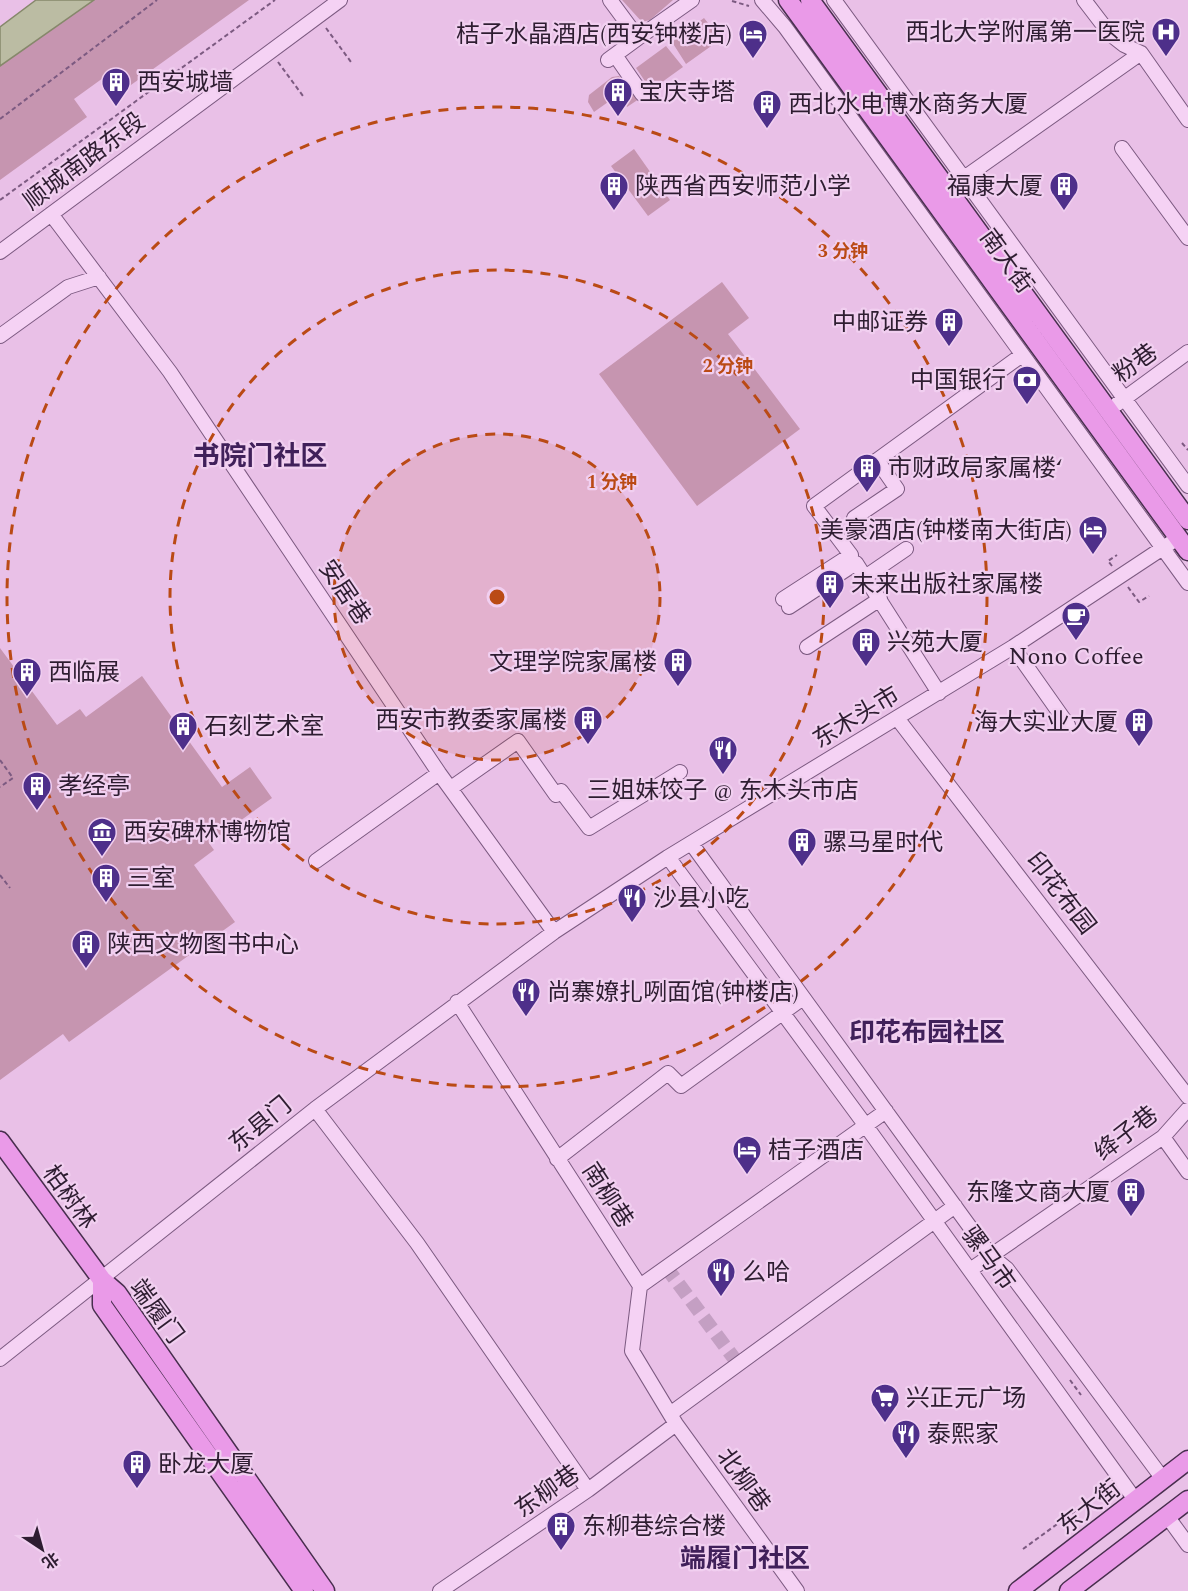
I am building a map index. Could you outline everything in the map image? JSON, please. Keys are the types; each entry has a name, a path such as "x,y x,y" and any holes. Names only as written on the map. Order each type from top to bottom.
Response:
{"main road":[{"name":"南大街","path":"788,0 1183,544"},
{"name":"南大街","path":"810,0 1188,520"},
{"name":"柏树林","path":"0,1141 102,1280"},
{"name":"端履门","path":"102,1280 102,1305 304,1591"},
{"name":"端履门","path":"102,1280 117,1293 325,1591"},
{"name":"东大街","path":"1018,1591 1188,1460"},
{"path":"1070,1591 1188,1500"}],"street":[{"name":"顺城南路东段","path":"0,252 340,0"},
{"path":"610,0 638,39"},
{"path":"642,94 611,58 692,0"},
{"path":"834,0 1188,486"},
{"path":"1084,0 1110,34 1124,45 1141,53 1188,120"},
{"path":"757,3 792,36 1188,584"},
{"path":"964,178 1141,53"},
{"path":"1122,148 1188,238"},
{"name":"安居巷","path":"51,214 170,372 439,773 554,932"},
{"path":"0,336 68,287 99,277"},
{"name":"粉巷","path":"1110,410 1188,352"},
{"path":"939,693 856,563 786,603 851,555 814,506 1022,355"},
{"path":"854,518 897,489 877,460"},
{"name":"东木头市","path":"554,932 668,857 939,693 1164,550 1183,544"},
{"path":"865,577 906,549"},
{"path":"807,647 880,599"},
{"path":"1013,647 1068,725"},
{"name":"印花布园","path":"897,718 1188,1097"},
{"path":"451,788 518,741 556,795 561,791 589,828 680,772"},
{"path":"316,861 439,773"},
{"name":"骡马市","path":"691,843 991,1256 1007,1269 1163,1479"},
{"name":"骡马市","path":"668,857 866,1126 1136,1501"},
{"name":"东县门","path":"0,1359 315,1109 554,932"},
{"path":"557,1159 668,1073 681,1086 804,998"},
{"name":"南柳巷","path":"457,1002 640,1286"},
{"path":"315,1109 417,1243 588,1490"},
{"name":"绛子巷","path":"970,1270 1163,1137 1188,1109"},
{"path":"673,1419 632,1352 640,1286 886,1111"},
{"path":"1163,1137 1188,1172"},
{"name":"东柳巷","path":"440,1591 588,1490 673,1419 955,1206"},
{"name":"北柳巷","path":"673,1419 796,1591"},
{"path":"1167,1516 1188,1545"}],"path":[{"path":"0,119 157,0"},
{"path":"0,200 275,0"},
{"path":"732,1 757,3"},
{"path":"318,16 351,62"},
{"path":"270,51 303,96"},
{"path":"1182,443 1188,450"},
{"path":"0,760 13,778 0,787"},
{"path":"0,875 10,888"},
{"path":"1056,1390 1083,1371"},
{"path":"1070,1380 1081,1395"},
{"path":"1023,1549 1119,1478"}],"shaded area":[{"path":"36,0 94,0 0,66 0,27"},
{"path":"94,0 249,0 124,90 110,73 74,99 87,117 0,180 0,66"},
{"path":"622,0 673,0 650,20 642,22"},
{"path":"704,18 721,39 686,64 672,42"},
{"path":"666,46 683,67 651,90 636,68"},
{"path":"619,76 639,99 627,107 618,95 594,112 588,102 589,95 612,77"},
{"path":"634,149 670,200 648,216 611,166"},
{"path":"722,282 749,318 728,334 800,429 697,506 599,374"},
{"name":"西安碑林博物馆","path":"0,648 57,725 80,709 86,717 142,676 222,787 250,767 272,798 209,843 214,850 194,865 235,922 69,1042 63,1034 0,1080"}],"tunnel":[{"path":"666,1267 739,1365"}],"place":[{"name":"西北大学附属第一医院","path":"1166,58"},
{"name":"桔子水晶酒店(西安钟楼店)","path":"753,60"},
{"name":"西安城墙","path":"116,108"},
{"name":"宝庆寺塔","path":"618,118"},
{"name":"西北水电博水商务大厦","path":"767,130"},
{"name":"陕西省西安师范小学","path":"614,212"},
{"name":"福康大厦","path":"1064,212"},
{"name":"中邮证券","path":"949,348"},
{"name":"中国银行","path":"1027,406"},
{"name":"市财政局家属楼‘","path":"867,494"},
{"name":"美豪酒店(钟楼南大街店)","path":"1093,556"},
{"name":"未来出版社家属楼","path":"830,610"},
{"name":"Nono Coffee","path":"1076,642"},
{"name":"兴苑大厦","path":"866,668"},
{"name":"文理学院家属楼","path":"678,688"},
{"name":"西临展","path":"27,698"},
{"name":"西安市教委家属楼","path":"588,746"},
{"name":"海大实业大厦","path":"1139,748"},
{"name":"石刻艺术室","path":"183,752"},
{"name":"三姐妹饺子 @ 东木头市店","path":"723,776"},
{"name":"孝经亭","path":"37,812"},
{"name":"西安碑林博物馆","path":"102,858"},
{"name":"骡马星时代","path":"802,868"},
{"name":"三室","path":"106,904"},
{"name":"沙县小吃","path":"632,924"},
{"name":"陕西文物图书中心","path":"86,970"},
{"name":"尚寨嫽扎咧面馆(钟楼店)","path":"526,1018"},
{"name":"桔子酒店","path":"747,1176"},
{"name":"东隆文商大厦","path":"1131,1218"},
{"name":"么哈","path":"721,1298"},
{"name":"兴正元广场","path":"885,1424"},
{"name":"泰熙家","path":"906,1460"},
{"name":"卧龙大厦","path":"137,1490"},
{"name":"东柳巷综合楼","path":"561,1552"}],"district":[{"name":"书院门社区","path":"260,456"},
{"name":"印花布园社区","path":"927,1032"},
{"name":"端履门社区","path":"745,1558"}]}
